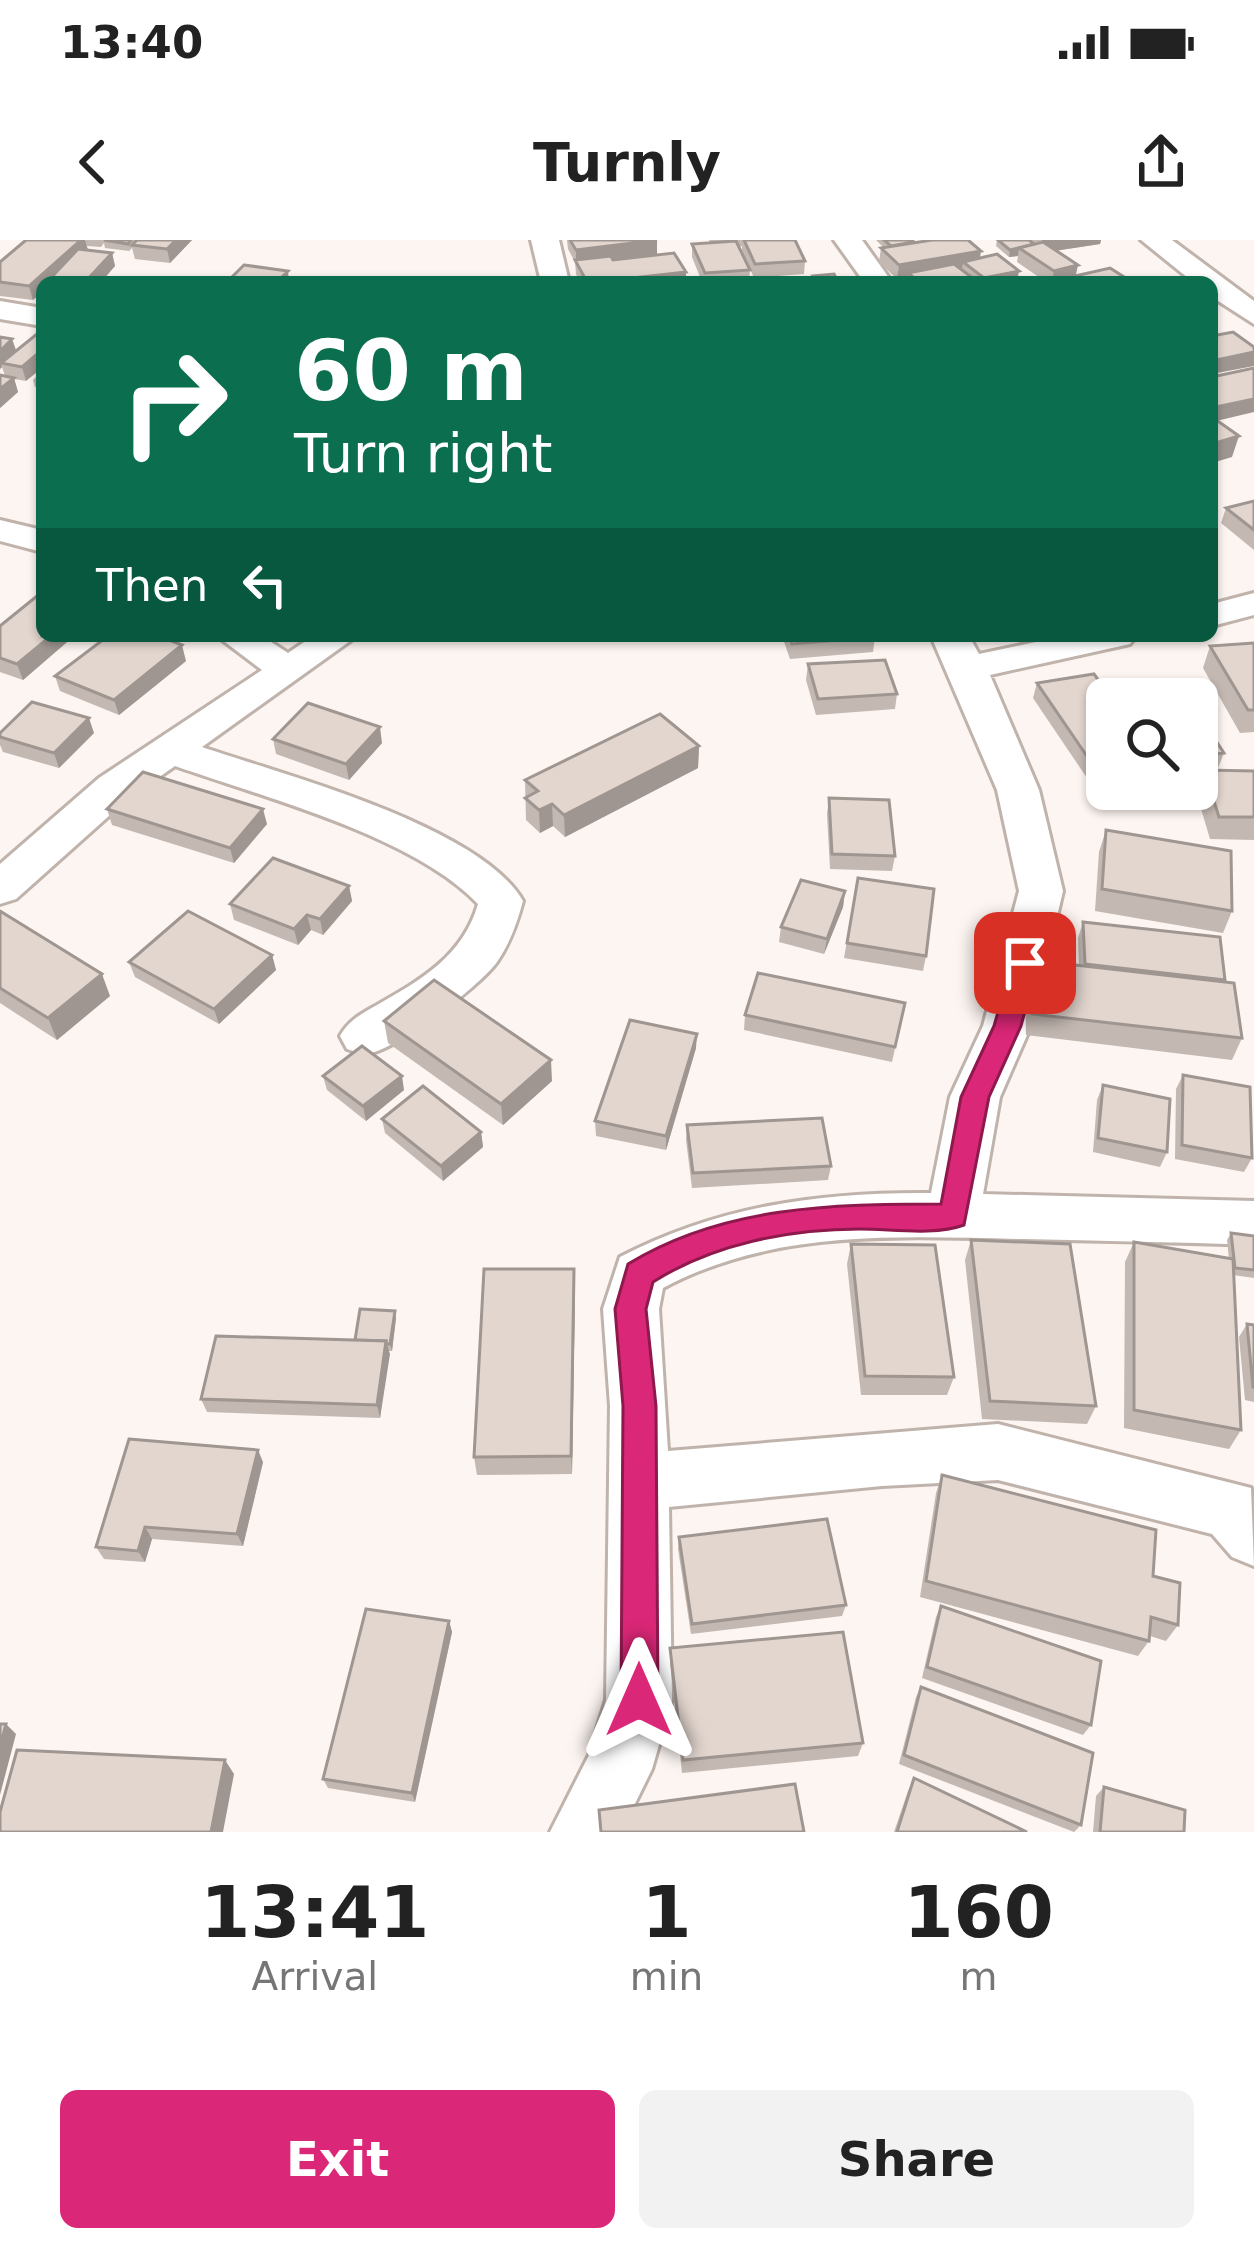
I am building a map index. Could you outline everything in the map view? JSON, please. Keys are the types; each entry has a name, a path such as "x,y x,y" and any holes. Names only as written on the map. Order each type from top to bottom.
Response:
{"street":[{"path":"545,240 554,276"},
{"path":"848,240 874,276"},
{"path":"1156,240 1202,276"},
{"path":"1218,288 1254,315"},
{"path":"0,310 36,316"},
{"path":"0,530 36,539"},
{"path":"245,642 287,670"},
{"path":"0,888 114,788 329,642"},
{"path":"953,1216 975,1097 1007,1026 1035,928 1040,890 1018,790 959,652 1058,642"},
{"path":"167,749 417,841 488,880 501,901 495,933 473,966 364,1036"},
{"path":"584,1832 618,1769 639,1700 640,1482 631,1309 639,1274 681,1248 753,1228 837,1216 1254,1223"},
{"path":"640,1482 882,1458 998,1452 1230,1509 1254,1536"}],"building":[{"path":"26,240 81,240 29,286 0,282 0,262"},
{"path":"137,240 176,240 167,249 132,245"},
{"path":"570,240 657,240 576,250"},
{"path":"744,240 795,240 805,261 755,264"},
{"path":"884,240 911,240 914,242 891,246"},
{"path":"968,240 981,251 899,265 881,248"},
{"path":"998,240 1029,240 1034,244 1010,250"},
{"path":"736,241 750,270 705,273 692,244"},
{"path":"1043,242 1078,265 1054,271 1019,248"},
{"path":"78,249 112,253 91,276 53,276"},
{"path":"674,253 686,272 584,276 575,260 611,256 613,260"},
{"path":"997,254 1019,271 981,276 963,262"},
{"path":"954,264 970,276 912,276 908,273"},
{"path":"244,265 288,271 283,276 233,276"},
{"path":"1110,268 1123,276 1075,276"},
{"path":"1233,332 1254,347 1254,352 1218,360 1218,335"},
{"path":"36,335 36,355 22,367 1,363"},
{"path":"1254,368 1254,399 1218,407 1218,376"},
{"path":"0,375 14,378 0,389"},
{"path":"1218,421 1239,436 1218,442"},
{"path":"1254,501 1254,530 1226,508"},
{"path":"36,597 36,642 44,642 17,664 0,658 0,626"},
{"path":"100,642 182,645 114,700 55,676"},
{"path":"1254,643 1254,710 1248,710 1210,646"},
{"path":"885,660 897,694 818,699 808,664"},
{"path":"1094,674 1097,678 1086,678 1086,755 1037,683"},
{"path":"32,702 89,718 54,753 0,737"},
{"path":"308,703 380,727 346,764 273,739"},
{"path":"660,714 699,746 564,815 552,804 539,810 525,798 538,791 525,780"},
{"path":"1218,770 1254,771 1254,817 1219,817"},
{"path":"143,772 263,809 230,848 107,809"},
{"path":"829,798 889,800 895,856 832,854"},
{"path":"1106,830 1231,851 1232,911 1102,889"},
{"path":"273,858 349,886 320,919 307,915 294,929 230,904"},
{"path":"858,878 934,889 926,956 847,943"},
{"path":"801,880 845,891 827,939 781,927"},
{"path":"0,911 102,974 48,1018 0,988"},
{"path":"188,911 272,955 214,1009 129,962"},
{"path":"1083,922 1220,937 1225,980 1085,964"},
{"path":"1031,960 1234,983 1242,1038 1032,1014"},
{"path":"758,973 905,1003 895,1047 745,1015"},
{"path":"434,980 551,1060 501,1104 384,1021"},
{"path":"630,1020 697,1034 666,1136 595,1121"},
{"path":"362,1046 402,1076 363,1106 323,1076"},
{"path":"1183,1075 1250,1087 1252,1158 1182,1145"},
{"path":"1103,1085 1170,1099 1167,1152 1098,1138"},
{"path":"423,1086 481,1132 441,1166 382,1119"},
{"path":"822,1118 831,1166 693,1173 687,1125"},
{"path":"1231,1233 1254,1236 1254,1270 1235,1268"},
{"path":"971,1240 1070,1244 1096,1406 990,1401"},
{"path":"1134,1242 1233,1259 1241,1430 1134,1410"},
{"path":"851,1244 935,1245 954,1377 865,1376"},
{"path":"484,1269 574,1269 571,1456 474,1457"},
{"path":"360,1309 395,1311 390,1344 355,1340"},
{"path":"1247,1324 1254,1325 1254,1387 1253,1387"},
{"path":"216,1336 386,1341 377,1405 201,1399"},
{"path":"129,1439 258,1450 237,1534 145,1527 138,1551 96,1547"},
{"path":"942,1475 1156,1530 1153,1576 1180,1583 1178,1625 1151,1617 1149,1641 926,1581"},
{"path":"827,1519 846,1605 692,1624 679,1537"},
{"path":"941,1606 1101,1661 1091,1725 927,1667"},
{"path":"366,1609 449,1621 412,1793 323,1779"},
{"path":"843,1632 863,1743 683,1760 670,1648"},
{"path":"921,1687 1093,1753 1081,1825 904,1755"},
{"path":"17,1750 225,1760 211,1832 0,1832 0,1812"},
{"path":"914,1778 1027,1832 897,1832"},
{"path":"795,1784 804,1832 601,1832 599,1810"},
{"path":"1104,1787 1185,1810 1184,1832 1100,1832"}],"route":[{"path":"639,1700 639,1406 631,1309 639,1274 681,1248 753,1228 837,1216 953,1216 975,1097 1007,1026 1025,963"}]}
